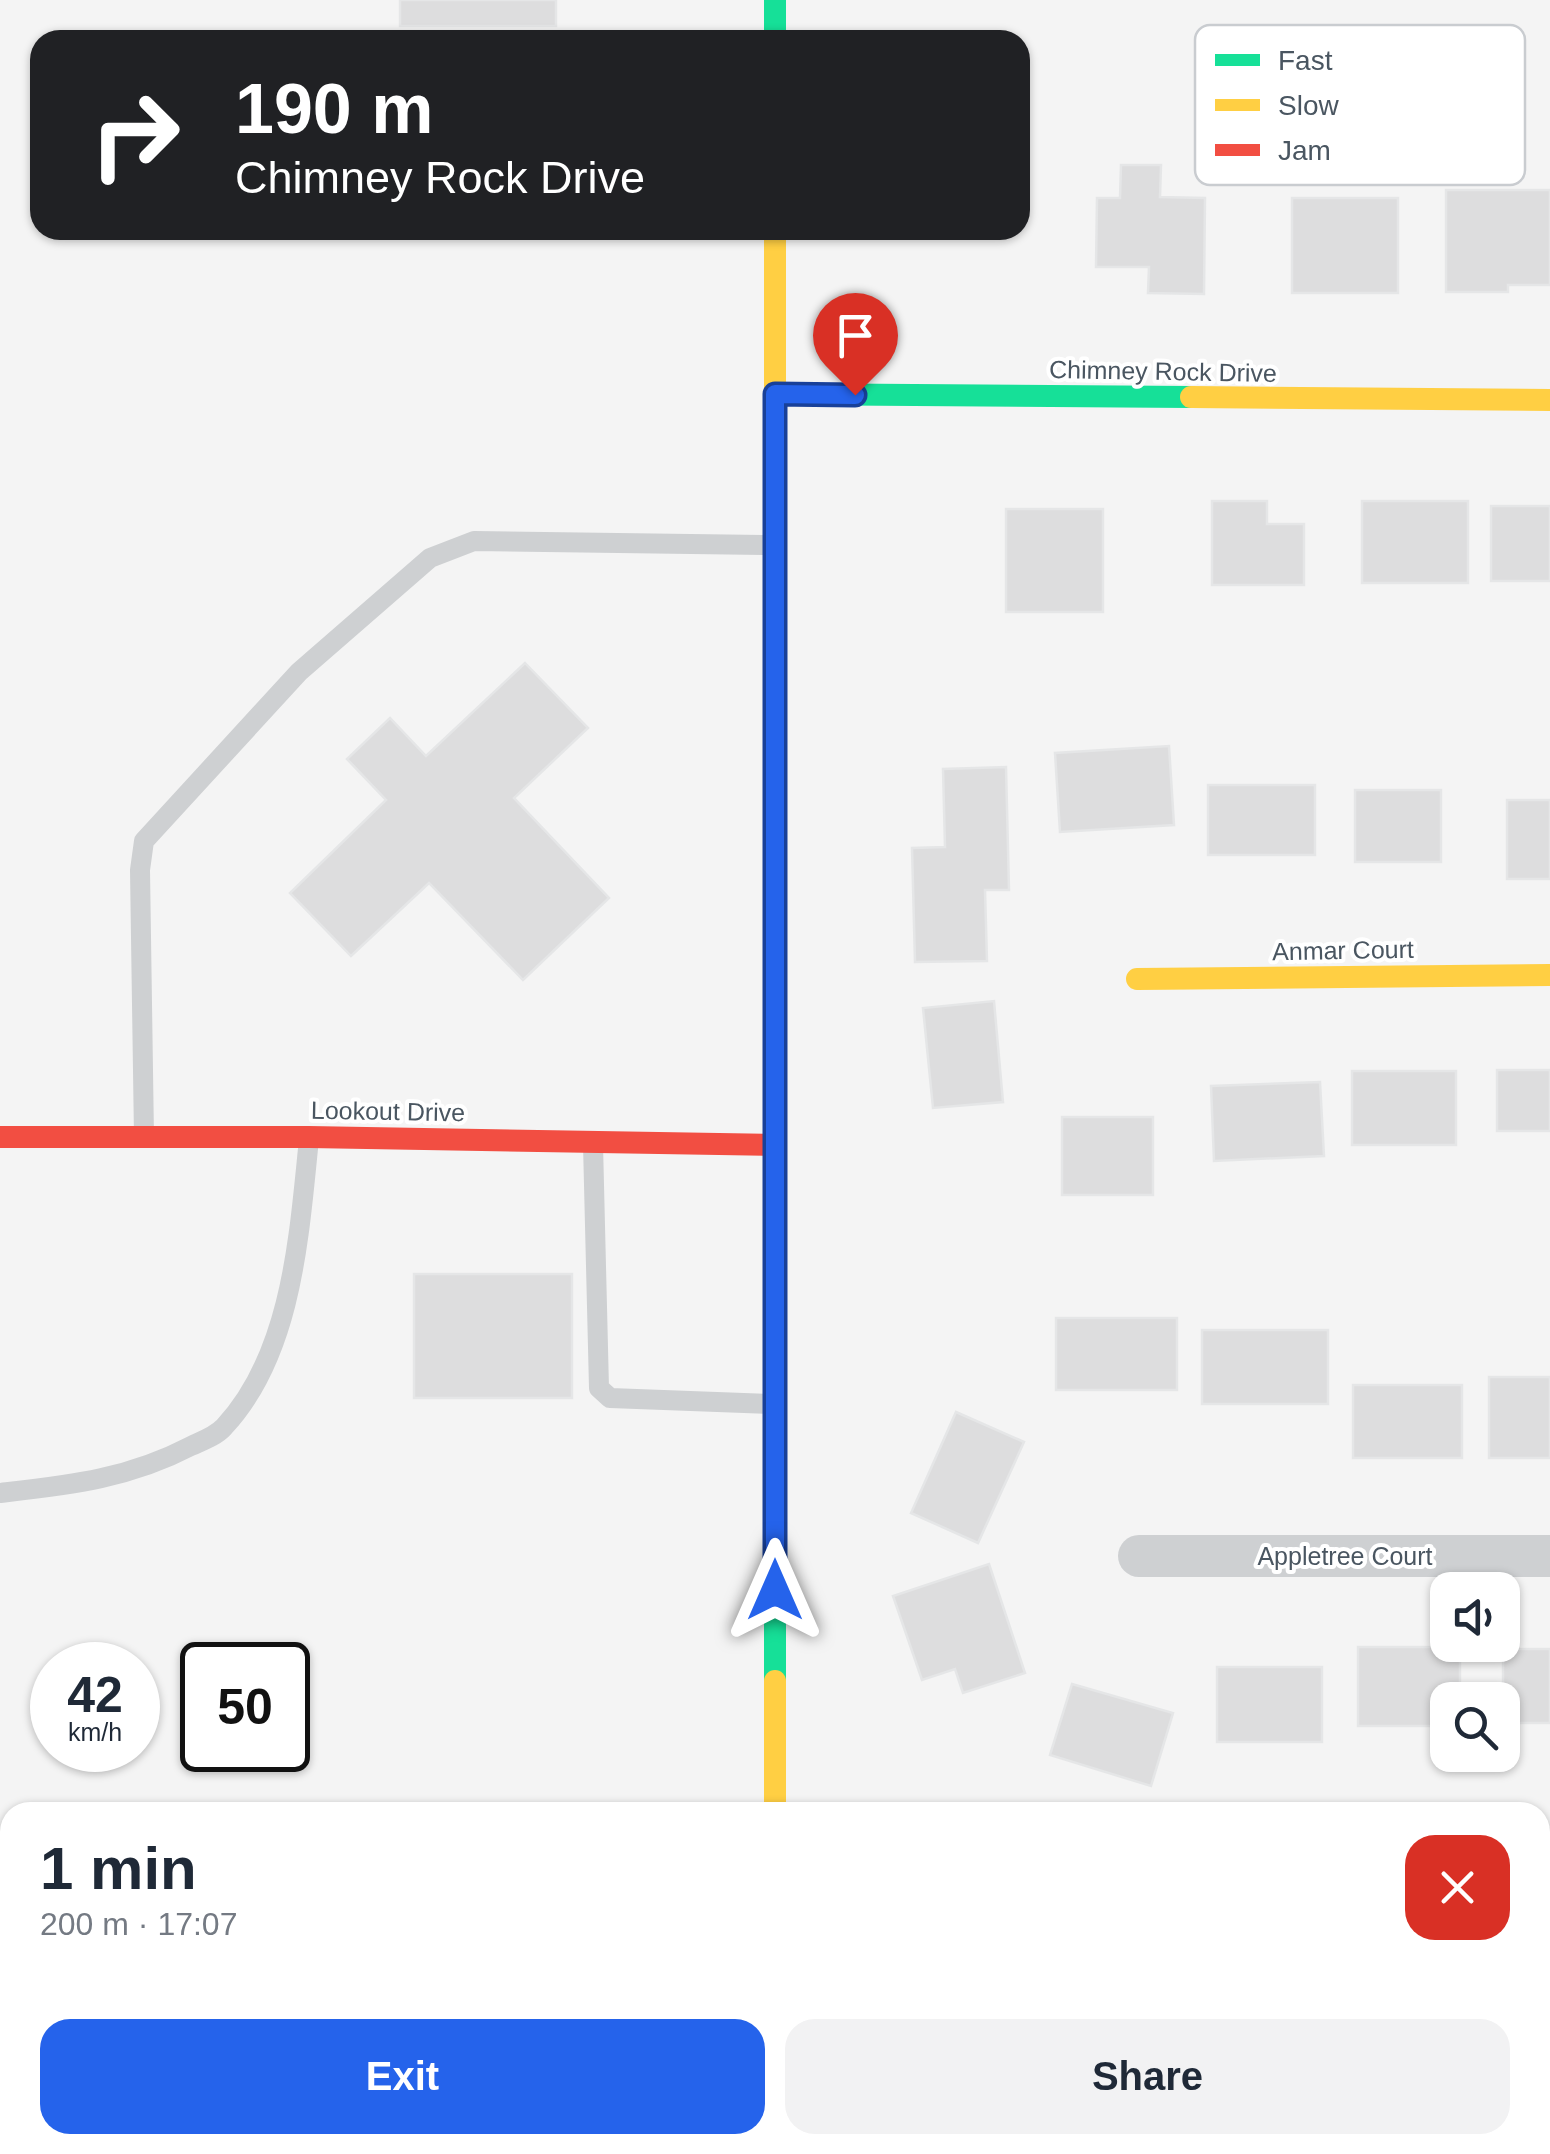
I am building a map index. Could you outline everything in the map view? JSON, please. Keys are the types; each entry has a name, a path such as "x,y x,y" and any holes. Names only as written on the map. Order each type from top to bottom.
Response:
{"street":[{"path":"775,0 775,30"},
{"path":"775,240 775,1802"},
{"name":"Chimney Rock Drive","path":"775,394 1550,400"},
{"name":"Anmar Court","path":"1136,979 1550,975"},
{"name":"Lookout Drive","path":"0,1136 775,1145"},
{"name":"Appletree Court","path":"1140,1556 1550,1556"}],"lane":[{"path":"144,1137 140,870 144,840 299,672 430,558 474,541 775,546"},
{"path":"0,1494 99,1481 158,1464 222,1430 260,1376 292,1281 309,1137"},
{"path":"593,1142 599,1388 610,1398 775,1404"}],"building":[{"path":"400,0 556,0 556,26 400,26"},
{"path":"1121,165 1161,165 1160,197 1205,198 1204,294 1148,293 1149,267 1096,267 1097,198 1120,198"},
{"path":"1446,190 1550,190 1550,285 1508,285 1508,292 1446,292"},
{"path":"1292,198 1398,198 1398,293 1292,293"},
{"path":"1212,501 1267,501 1267,524 1304,524 1304,585 1212,585"},
{"path":"1362,501 1468,501 1468,583 1362,583"},
{"path":"1491,506 1550,506 1550,581 1491,581"},
{"path":"1006,509 1103,509 1103,612 1006,612"},
{"path":"525,663 588,728 514,798 609,898 523,980 429,883 351,956 290,893 386,800 347,759 390,718 426,756"},
{"path":"1169,746 1174,825 1060,832 1055,753"},
{"path":"1006,767 1009,890 985,890 987,961 915,962 912,848 945,847 943,769"},
{"path":"1208,785 1315,785 1315,855 1208,855"},
{"path":"1355,790 1441,790 1441,862 1355,862"},
{"path":"1507,800 1550,800 1550,879 1507,879"},
{"path":"994,1001 1003,1102 933,1108 923,1008"},
{"path":"1497,1070 1550,1070 1550,1131 1497,1131"},
{"path":"1352,1071 1456,1071 1456,1145 1352,1145"},
{"path":"1320,1082 1324,1156 1214,1161 1211,1086"},
{"path":"1062,1117 1153,1117 1153,1195 1062,1195"},
{"path":"414,1274 572,1274 572,1398 414,1398"},
{"path":"1056,1318 1177,1318 1177,1390 1056,1390"},
{"path":"1202,1330 1328,1330 1328,1404 1202,1404"},
{"path":"1489,1377 1550,1377 1550,1458 1489,1458"},
{"path":"1353,1385 1462,1385 1462,1458 1353,1458"},
{"path":"956,1412 1024,1442 978,1543 911,1513"},
{"path":"989,1564 1025,1673 963,1693 955,1669 922,1680 893,1596"},
{"path":"1358,1647 1430,1647 1430,1662 1460,1662 1460,1682 1430,1682 1430,1726 1358,1726"},
{"path":"1520,1649 1550,1649 1550,1723 1520,1723 1520,1682 1503,1682 1503,1662 1520,1662"},
{"path":"1217,1667 1322,1667 1322,1742 1217,1742"},
{"path":"1072,1684 1173,1713 1151,1786 1050,1755"}],"traffic: fast":[{"path":"775,0 775,30"},
{"path":"775,394 1191,397"},
{"path":"775,916 775,1681"}],"traffic: slow":[{"path":"775,240 775,916"},
{"path":"1191,397 1550,400"},
{"path":"1137,979 1550,975"},
{"path":"775,1681 775,1802"}],"traffic: jam":[{"path":"0,1137 309,1137 775,1145"}],"route":[{"path":"775,1590 775,394 855,395"}]}
